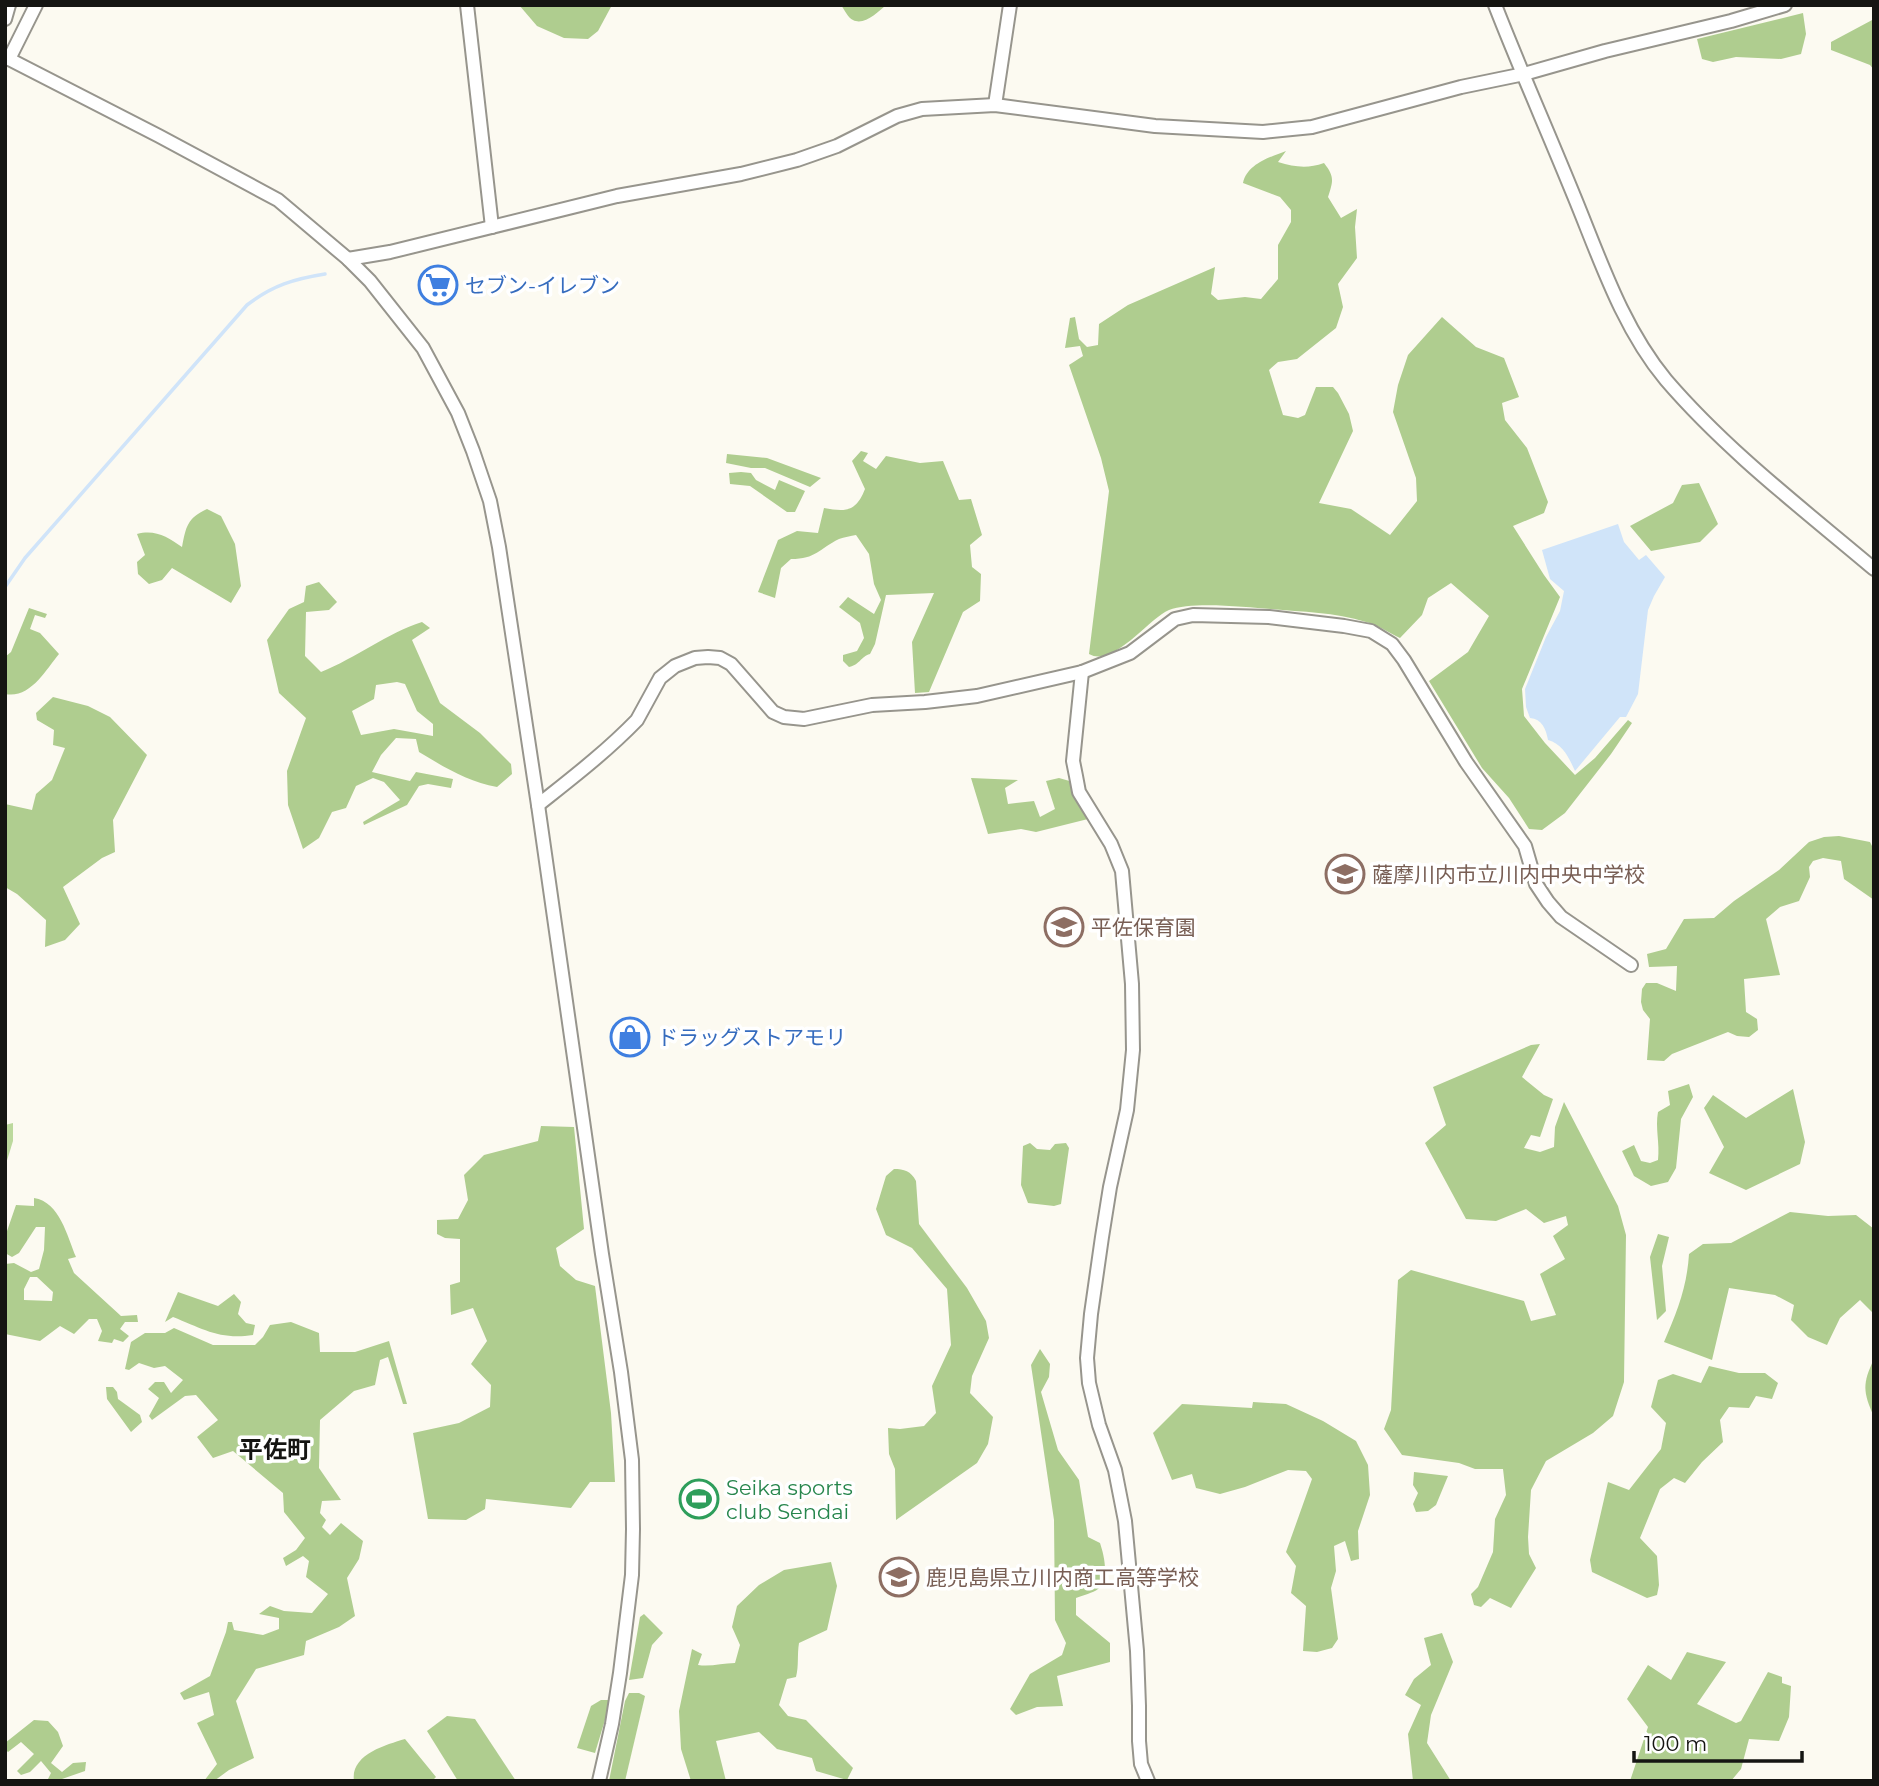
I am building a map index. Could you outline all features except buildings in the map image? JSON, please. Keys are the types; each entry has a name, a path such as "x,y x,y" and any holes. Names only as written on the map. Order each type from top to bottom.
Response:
{"street":[{"path":"5,19 9,5"},
{"path":"36,5 7,58 278,200 370,281 423,348 458,413 490,501 538,805 632,1460 632,1575 612,1724 599,1781"},
{"path":"467,5 492,226"},
{"path":"995,105 1010,5"},
{"path":"1495,5 1609,281 1639,342 1665,379 1716,433 1874,569"},
{"path":"348,259 390,252 617,196 741,174 797,160 838,146 897,116 922,110 995,105 1155,126 1263,132 1311,127 1785,5"},
{"path":"538,805 610,748 636,720 660,678 675,666 695,658 720,659 730,664 764,705 773,712 795,719 814,718 872,705 977,696 1082,672 1130,653 1175,619 1193,615 1269,617 1344,625 1371,631 1392,644 1466,762 1525,846 1536,884 1548,902 1561,917 1631,965"},
{"path":"1082,672 1073,761 1079,792 1111,844 1122,871 1132,984 1133,1050 1127,1110 1102,1237 1087,1358 1089,1383 1099,1425 1115,1470 1125,1521 1137,1650 1141,1764 1148,1781"}],"green space":[{"path":"519,5 612,5 598,31 588,39 564,38 537,26"},
{"path":"841,5 886,5 871,17 857,21 849,17"},
{"path":"1803,13 1806,34 1801,54 1781,59 1736,57 1713,62 1702,59 1697,39"},
{"path":"1874,19 1874,70 1870,65 1831,50 1831,42"},
{"path":"1286,151 1278,162 1301,167 1324,163 1332,179 1328,197 1341,218 1357,209 1357,258 1338,284 1343,307 1336,328 1297,359 1278,362 1269,370 1283,415 1298,418 1305,415 1316,387 1333,387 1349,414 1353,431 1319,503 1351,509 1390,535 1417,501 1416,478 1393,412 1408,355 1442,317 1476,347 1504,358 1519,397 1502,403 1505,420 1527,448 1548,502 1544,513 1513,526 1560,597 1522,689 1524,716 1575,775 1595,758 1628,720 1632,723 1565,813 1542,830 1529,829 1509,798 1482,768 1429,681 1468,652 1489,616 1451,583 1428,598 1422,615 1400,638 1370,623 1330,614 1205,605 1169,610 1119,649 1098,656 1089,654 1109,491 1101,458 1069,365 1083,356 1080,346 1065,348 1070,318 1075,317 1079,339 1087,347 1098,345 1099,324 1128,305 1215,267 1211,294 1218,300 1245,297 1261,299 1278,279 1278,245 1291,222 1291,210 1280,197 1243,183 1245,176 1254,166"},
{"path":"861,451 868,453 863,461 876,469 886,456 920,463 943,461 959,500 971,499 982,535 970,545 972,567 981,574 980,601 963,612 929,692 915,693 912,642 934,593 886,595 875,644 870,654 849,667 843,661 843,655 857,651 864,638 860,623 839,607 848,597 874,614 881,600 874,584 869,554 856,535 839,539 812,555 791,559 781,568 775,598 758,592 778,540 797,531 818,533 824,508 849,509 862,497 865,489 852,461"},
{"path":"727,454 767,458 821,478 810,487 765,468 726,463"},
{"path":"729,473 751,473 756,480 775,490 779,480 805,491 795,512 787,512 750,486 730,484"},
{"path":"1699,483 1718,524 1700,542 1651,551 1630,526 1673,503 1682,485"},
{"path":"207,509 221,516 235,544 241,586 231,603 172,568 162,580 149,584 138,574 137,562 145,555 137,534 161,535 182,547 188,524"},
{"path":"319,582 337,602 329,610 306,612 305,656 321,672 396,632 422,622 430,628 412,640 440,703 480,733 511,764 512,774 497,787 476,782 419,752 416,739 396,738 381,755 372,772 410,781 416,772 453,779 451,788 428,784 419,786 407,805 364,825 363,822 400,800 384,782 373,778 356,786 346,808 332,812 319,838 303,849 288,805 287,771 306,718 279,693 267,640 289,609 304,602 306,586","holes":["397,682 405,684 417,711 433,724 433,736 394,729 361,735 352,711 374,699 376,685"]},
{"path":"29,608 47,614 45,618 35,615 30,629 40,633 59,654 29,688 14,694 5,694 5,657 11,652"},
{"path":"53,697 88,706 110,717 147,755 113,820 115,852 102,858 63,887 80,924 65,940 45,947 46,920 5,887 5,804 32,810 36,794 52,780 65,748 53,745 54,730 37,720 36,713"},
{"path":"971,778 1018,780 1005,788 1008,804 1034,801 1040,817 1055,809 1046,781 1059,778 1073,782 1074,796 1088,819 1036,832 1021,829 988,834"},
{"path":"1839,836 1870,842 1874,850 1874,900 1844,879 1841,861 1823,858 1813,861 1809,867 1810,877 1799,901 1780,907 1766,919 1780,975 1744,979 1746,1012 1757,1019 1758,1030 1749,1037 1728,1032 1672,1054 1664,1061 1647,1060 1650,1019 1643,1010 1642,989 1646,983 1657,983 1676,991 1677,966 1649,967 1647,954 1666,949 1684,919 1714,918 1779,870 1809,842"},
{"path":"1540,1044 1522,1077 1553,1099 1540,1137 1531,1135 1524,1148 1540,1152 1554,1147 1555,1127 1564,1102 1618,1206 1626,1235 1624,1382 1613,1416 1593,1433 1546,1461 1531,1490 1529,1554 1536,1568 1511,1608 1490,1598 1481,1607 1474,1605 1471,1594 1478,1587 1493,1552 1495,1519 1506,1495 1503,1469 1475,1469 1459,1463 1402,1455 1384,1429 1391,1410 1398,1280 1411,1270 1524,1301 1531,1321 1556,1315 1540,1274 1565,1259 1553,1236 1568,1225 1566,1216 1544,1223 1526,1209 1496,1221 1466,1219 1425,1143 1446,1125 1433,1087 1531,1045"},
{"path":"1689,1084 1693,1097 1681,1119 1676,1168 1668,1182 1651,1186 1634,1176 1622,1151 1634,1145 1641,1161 1650,1163 1658,1160 1658,1112 1670,1105 1668,1091"},
{"path":"1793,1089 1805,1142 1800,1164 1746,1190 1709,1173 1724,1147 1704,1108 1713,1095 1746,1118"},
{"path":"13,1123 13,1141 5,1167 5,1125"},
{"path":"541,1126 574,1127 584,1229 556,1248 560,1266 576,1280 595,1286 611,1413 615,1482 590,1482 571,1508 486,1499 485,1509 466,1520 428,1519 413,1433 459,1423 490,1407 491,1385 471,1364 487,1341 473,1308 451,1315 450,1285 460,1282 460,1239 445,1238 437,1234 437,1220 458,1219 468,1200 464,1175 484,1155 538,1141"},
{"path":"1030,1143 1037,1149 1050,1150 1055,1144 1066,1143 1069,1148 1061,1204 1054,1206 1028,1203 1021,1185 1023,1146"},
{"path":"894,1169 907,1171 916,1181 919,1224 967,1288 986,1321 989,1338 972,1376 970,1393 993,1417 988,1444 977,1463 896,1520 895,1469 889,1454 888,1428 924,1426 936,1413 932,1386 951,1345 947,1289 912,1248 886,1235 876,1209 886,1176"},
{"path":"34,1198 43,1201 61,1221 76,1257 68,1259 74,1273 121,1316 137,1315 138,1322 125,1322 120,1329 129,1336 123,1342 114,1339 112,1343 98,1341 102,1331 97,1319 89,1319 74,1334 60,1326 40,1341 5,1334 5,1264 14,1263 31,1272 39,1269 44,1250 45,1227 36,1227 19,1253 12,1257 5,1253 6,1234 16,1205 34,1206","holes":["30,1277 37,1277 53,1292 52,1301 24,1300 24,1289"]},
{"path":"1790,1212 1828,1216 1856,1215 1874,1229 1874,1314 1860,1300 1840,1318 1827,1345 1808,1337 1791,1320 1794,1305 1775,1295 1729,1288 1712,1360 1664,1342 1681,1299 1689,1254 1703,1244 1731,1243"},
{"path":"1658,1234 1669,1237 1662,1266 1666,1311 1657,1320 1650,1257"},
{"path":"178,1292 218,1306 234,1294 241,1302 238,1314 246,1323 255,1325 253,1335 221,1335 173,1317 165,1322"},
{"path":"291,1322 319,1333 320,1352 355,1352 389,1341 407,1404 403,1404 388,1357 380,1360 375,1385 354,1391 320,1420 319,1468 341,1500 322,1501 320,1513 326,1520 322,1527 330,1535 341,1523 363,1541 359,1559 347,1578 355,1616 339,1627 306,1641 304,1655 256,1669 236,1701 254,1758 214,1781 204,1781 217,1764 197,1723 214,1715 209,1692 184,1700 180,1693 210,1676 228,1622 232,1622 234,1630 263,1635 279,1629 279,1618 259,1614 270,1606 284,1611 312,1613 328,1594 306,1577 309,1561 303,1556 286,1566 283,1558 296,1550 305,1538 284,1512 283,1493 233,1451 213,1458 197,1437 218,1420 196,1395 185,1396 152,1420 149,1416 159,1398 148,1389 155,1382 164,1382 171,1393 183,1380 165,1366 154,1368 139,1363 129,1370 125,1369 131,1342 145,1333 165,1333 174,1328 213,1345 255,1345 270,1325"},
{"path":"1040,1349 1050,1364 1049,1377 1041,1392 1058,1450 1079,1480 1088,1537 1100,1543 1104,1560 1102,1585 1076,1598 1076,1615 1110,1643 1110,1662 1057,1676 1063,1706 1037,1707 1016,1715 1010,1709 1030,1674 1062,1655 1066,1643 1055,1620 1054,1520 1031,1365"},
{"path":"1874,1359 1874,1417 1865,1388"},
{"path":"1709,1366 1739,1373 1765,1373 1778,1383 1772,1399 1756,1396 1749,1408 1729,1407 1720,1420 1723,1442 1685,1483 1674,1478 1660,1489 1640,1538 1657,1556 1657,1595 1647,1598 1592,1572 1590,1560 1608,1482 1629,1490 1661,1449 1666,1423 1651,1407 1658,1380 1673,1374 1701,1383"},
{"path":"106,1387 113,1387 118,1399 140,1415 142,1422 131,1432 107,1399"},
{"path":"1253,1402 1286,1404 1323,1421 1356,1441 1368,1465 1370,1495 1358,1531 1359,1559 1351,1561 1345,1541 1334,1546 1336,1571 1331,1588 1338,1639 1332,1648 1317,1652 1303,1651 1306,1606 1291,1593 1296,1566 1286,1552 1312,1479 1306,1471 1288,1470 1220,1494 1196,1488 1192,1474 1172,1480 1153,1433 1182,1404 1252,1408"},
{"path":"1414,1472 1448,1476 1436,1505 1428,1511 1416,1512 1413,1504 1418,1493 1413,1485"},
{"path":"831,1562 837,1586 827,1630 799,1643 796,1677 787,1679 779,1705 788,1716 806,1720 853,1768 847,1780 816,1771 812,1758 777,1749 759,1732 716,1741 726,1781 691,1781 681,1749 679,1711 692,1649 702,1654 698,1665 735,1663 740,1645 732,1627 737,1606 759,1585 784,1570"},
{"path":"644,1614 663,1633 652,1645 643,1678 629,1680 640,1617"},
{"path":"1442,1633 1453,1662 1431,1715 1427,1743 1451,1781 1413,1781 1408,1734 1421,1705 1405,1695 1414,1679 1431,1665 1424,1638"},
{"path":"1687,1652 1726,1662 1697,1704 1736,1723 1741,1721 1768,1672 1782,1677 1782,1683 1791,1686 1789,1717 1779,1741 1749,1739 1741,1769 1731,1781 1630,1781 1648,1727 1627,1699 1648,1665 1671,1680"},
{"path":"629,1693 645,1696 625,1781 609,1781 625,1701"},
{"path":"601,1700 611,1700 595,1753 577,1748 591,1706"},
{"path":"447,1716 475,1719 516,1781 458,1781 427,1731"},
{"path":"34,1720 48,1721 58,1732 63,1746 51,1763 62,1772 73,1763 86,1762 85,1771 62,1781 47,1781 51,1773 41,1761 30,1772 21,1775 17,1771 34,1754 21,1742 8,1752 5,1743"},
{"path":"405,1739 436,1777 432,1781 354,1781 357,1764 370,1752"}],"water":[{"path":"1618,524 1624,542 1639,560 1646,555 1665,577 1648,610 1638,694 1626,717 1620,717 1575,771 1562,748 1548,740 1545,728 1540,722 1530,718 1526,707 1525,689 1546,637 1560,611 1564,591 1550,579 1542,550"}],"waterway":[{"path":"5,587 25,558 247,305 284,284 325,274"}],"place":[{"name":"セブン-イレブン","path":"438,285"},
{"name":"薩摩川内市立川内中央中学校","path":"1345,874"},
{"name":"平佐保育園","path":"1064,927"},
{"name":"ドラッグストアモリ","path":"630,1037"},
{"name":"Seika sports club Sendai","path":"699,1499"},
{"name":"鹿児島県立川内商工高等学校","path":"899,1577"}],"district":[{"name":"平佐町","path":"275,1449"}]}
